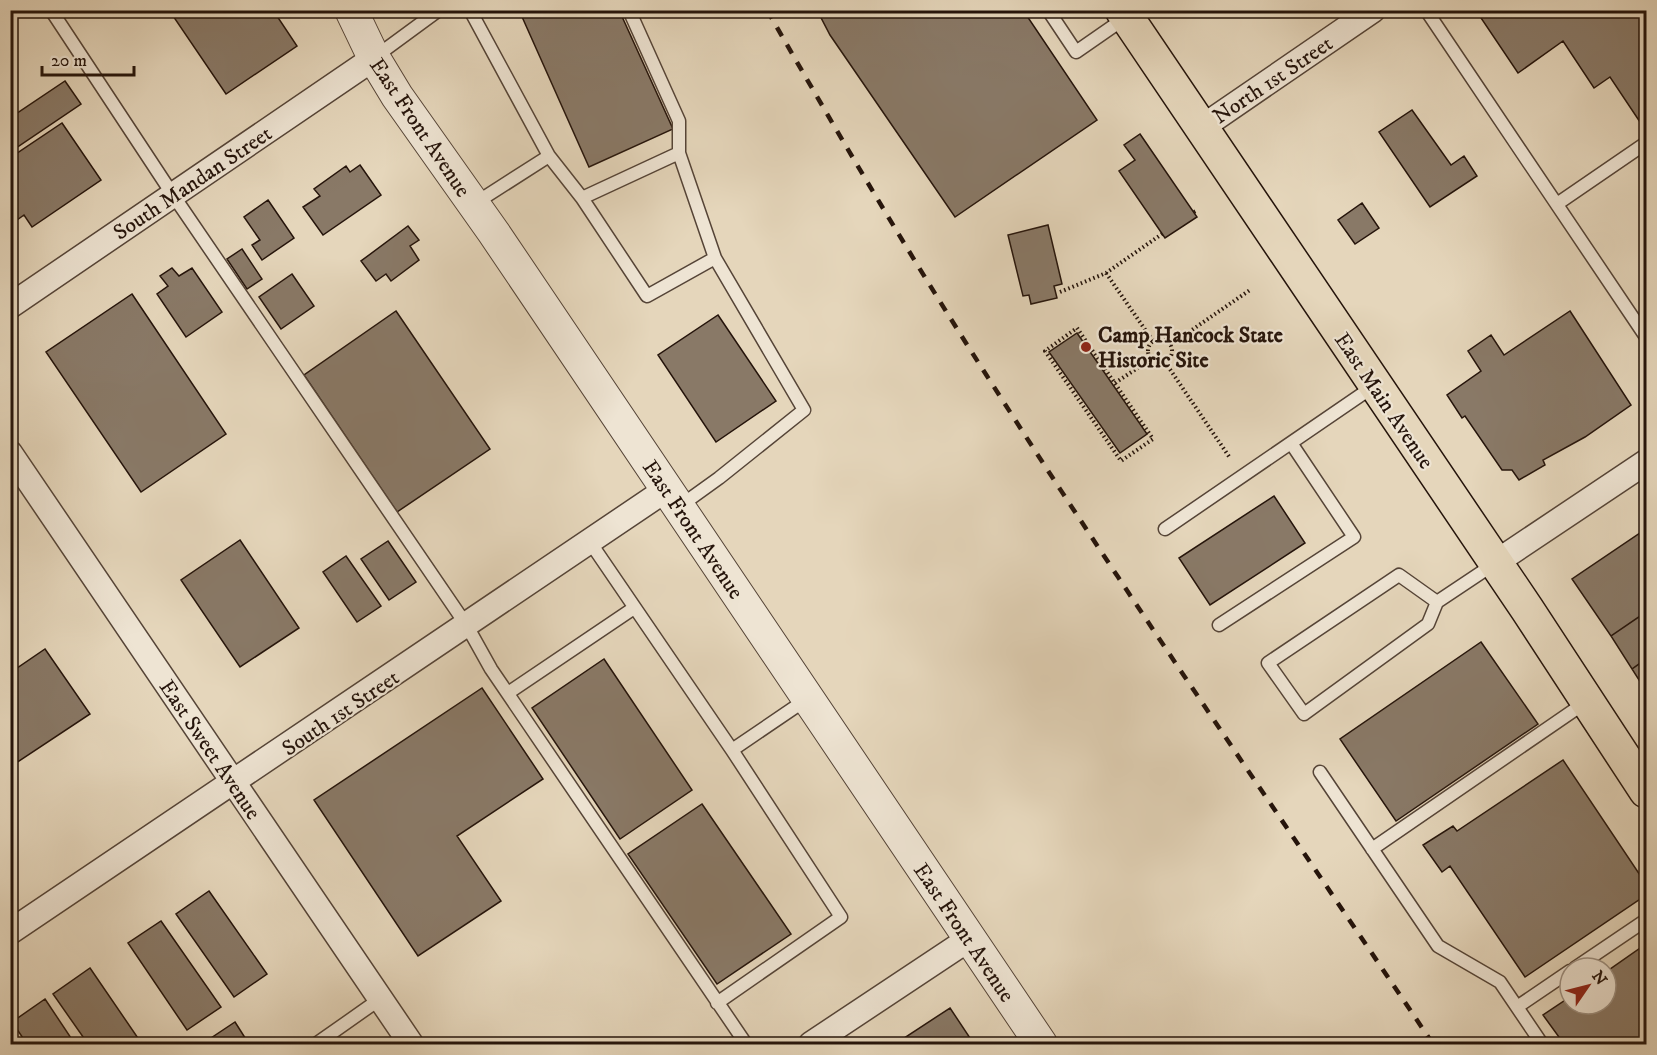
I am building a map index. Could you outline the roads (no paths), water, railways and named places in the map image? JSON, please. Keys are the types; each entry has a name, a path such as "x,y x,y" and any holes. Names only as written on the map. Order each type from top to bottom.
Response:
{"main road":[{"name":"East Main Avenue","path":"1124,14 1647,791"}],"street":[{"name":"East Front Avenue","path":"351,10 374,58 1041,1044"},
{"name":"North 1st Street","path":"1201,128 1373,10"},
{"name":"South Mandan Street","path":"10,306 374,58"},
{"name":"East Sweet Avenue","path":"10,453 411,1044"},
{"path":"1495,563 1647,462"},
{"name":"South 1st Street","path":"10,932 590,542 673,498"},
{"path":"811,1044 969,939"}],"lane":[{"path":"51,10 173,195 467,626 508,693 746,1044"},
{"path":"374,58 439,10"},
{"path":"470,10 549,156 582,198 647,296 715,258"},
{"path":"628,10 679,121 679,153 715,258 804,410 718,478 673,498"},
{"path":"1048,10 1076,52 1124,14"},
{"path":"1426,10 1647,337"},
{"path":"1557,204 1647,143"},
{"path":"582,198 679,153"},
{"path":"473,205 549,156"},
{"path":"1165,529 1375,385"},
{"path":"1219,625 1354,537 1291,443"},
{"path":"590,542 732,750 841,917 717,1003"},
{"path":"1437,602 1399,575 1268,663 1304,714 1428,624 1437,602 1495,563"},
{"path":"508,693 634,608"},
{"path":"732,750 808,699"},
{"path":"1372,849 1587,701"},
{"path":"1320,772 1438,946 1500,982 1542,1044"},
{"path":"1593,956 1647,920"},
{"path":"1517,1007 1558,979"},
{"path":"316,1044 381,999"}],"railway":[{"path":"767,10 902,240 1041,460 1433,1044"}],"place":[{"name":"Camp Hancock State Historic Site","path":"1086,347"}]}
